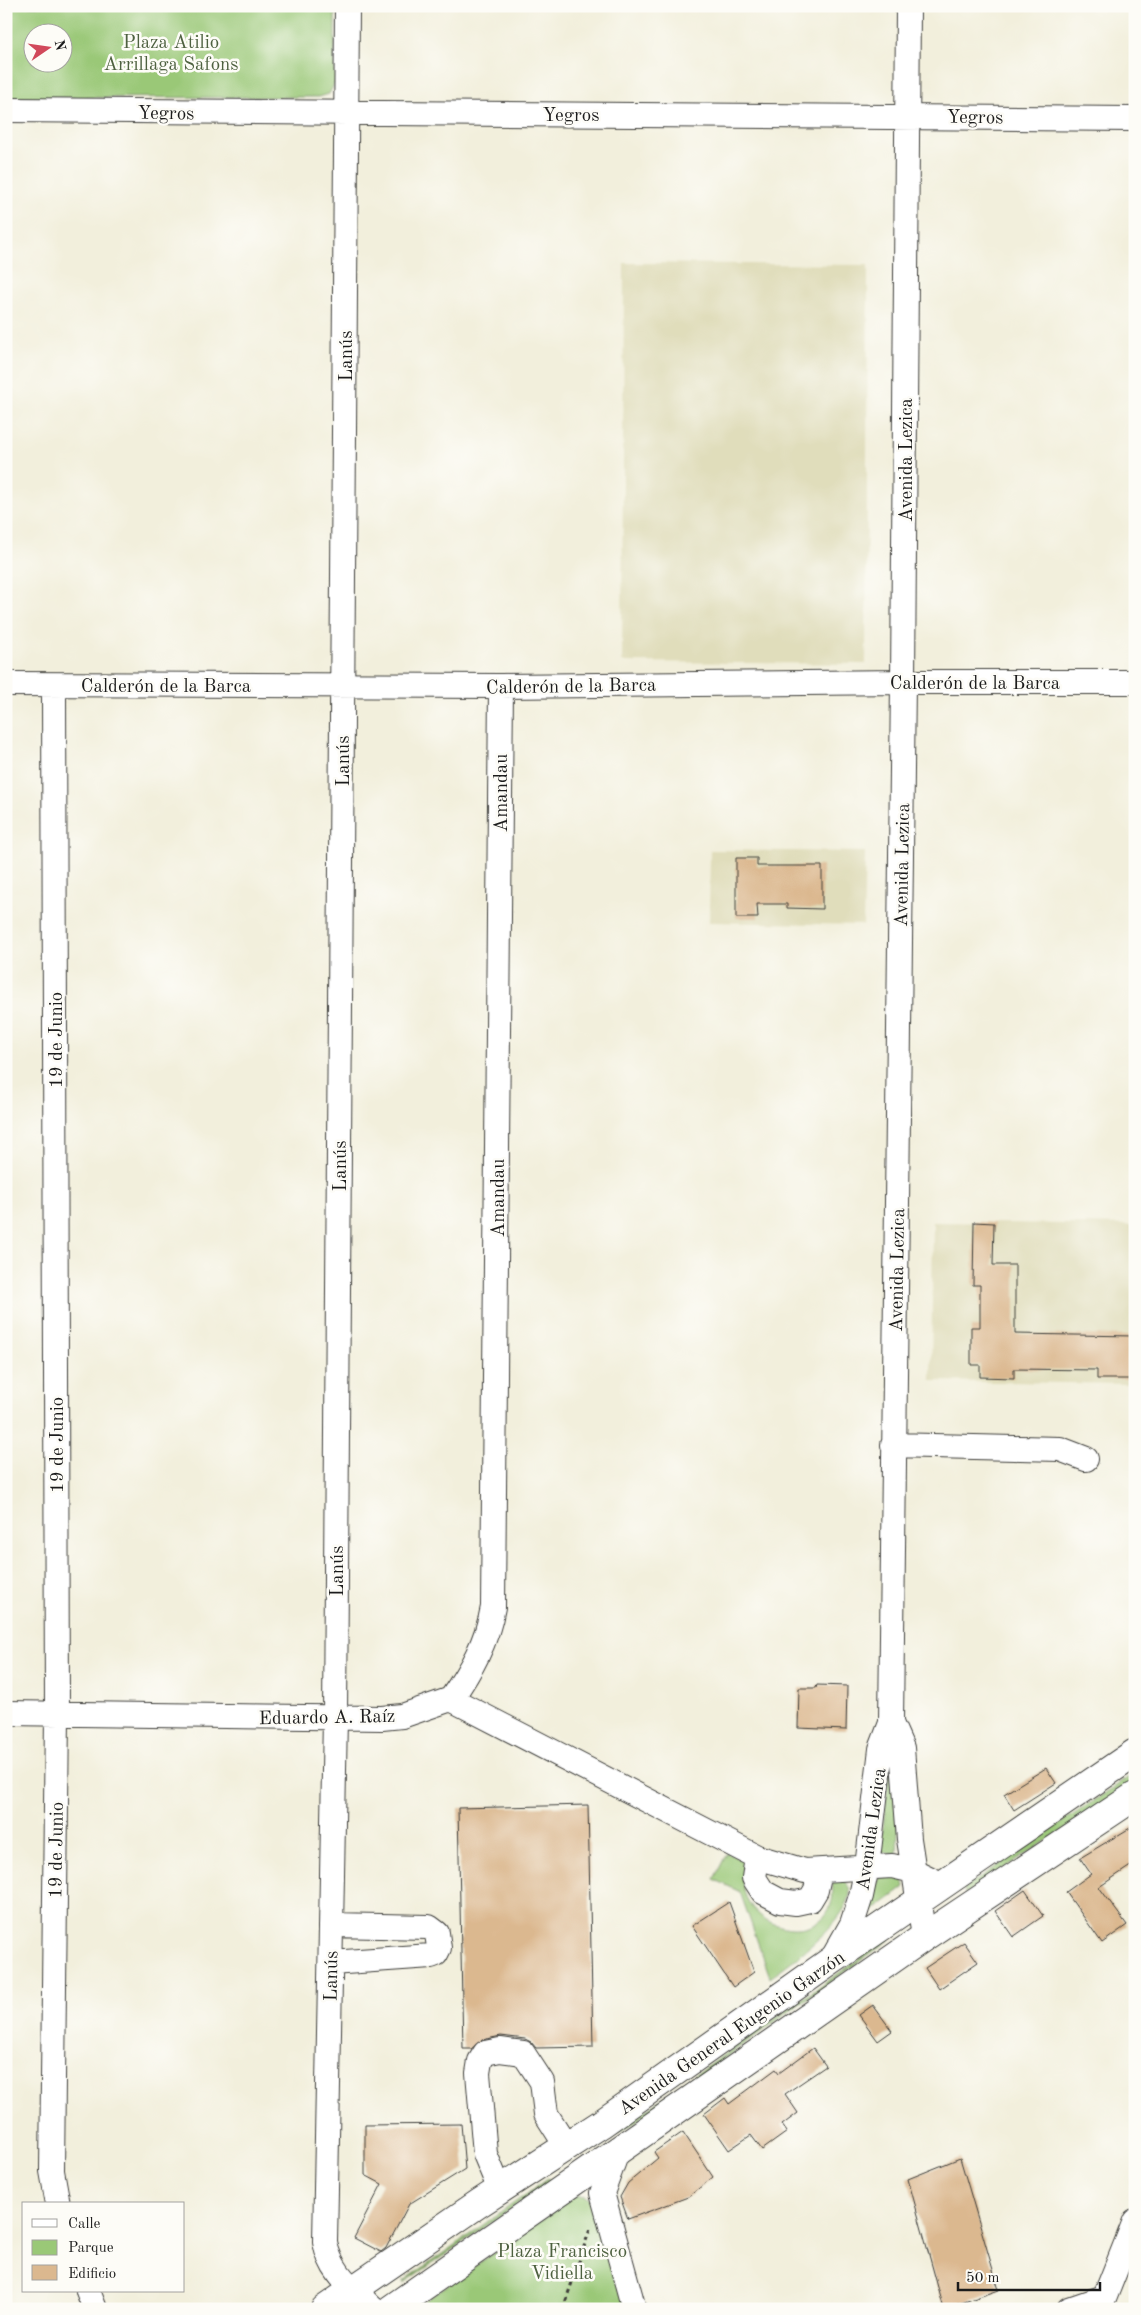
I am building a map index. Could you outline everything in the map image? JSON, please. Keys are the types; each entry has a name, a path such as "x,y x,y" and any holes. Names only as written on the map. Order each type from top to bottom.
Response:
{"main road":[{"name":"Avenida General Eugenio Garzón","path":"325,2309 489,2197 567,2147 830,1961 918,1903 1135,1753"},
{"name":"Avenida General Eugenio Garzón","path":"391,2309 924,1937 1135,1796"},
{"path":"381,2309 381,2302 388,2289 401,2276 474,2225 489,2197"}],"street":[{"name":"Lanús","path":"347,6 335,1718 325,2242 328,2256 335,2271 373,2309"},
{"name":"Avenida Lezica","path":"830,1961 852,1924 861,1896 867,1867 881,1749 891,1723 904,682 908,6"},
{"name":"Yegros","path":"6,110 1135,118"},
{"name":"Calderón de la Barca","path":"6,684 343,687 1135,682"},
{"name":"19 de Junio","path":"54,685 57,1714 52,2171 58,2202"},
{"name":"Amandau","path":"451,1699 468,1674 480,1651 490,1628 494,1607 501,686"},
{"path":"893,1445 1060,1449 1086,1459"},
{"path":"451,1699 757,1856 805,1871 892,1866 914,1871 943,1884"},
{"name":"Eduardo A. Raíz","path":"6,1713 382,1718 402,1716 451,1699"},
{"name":"Avenida Lezica","path":"891,1723 902,1748 914,1871 924,1937"},
{"path":"757,1856 754,1878 763,1892 780,1901 796,1903 810,1900 816,1890 820,1871"},
{"path":"330,1963 431,1956 436,1954 439,1948 436,1933 429,1927 331,1925"},
{"path":"489,2197 478,2073 480,2061 485,2053 500,2050 523,2053 542,2082 546,2114 567,2147"},
{"path":"618,2150 602,2193 634,2309"},
{"path":"1069,2309 1102,2303 1135,2221"},
{"path":"88,2292 95,2309"}],"path":[{"path":"563,2309 602,2193"}],"shaded area":[{"path":"624,263 868,265 866,664 622,662"},
{"path":"710,850 865,852 863,925 709,922"},
{"path":"933,1222 1135,1225 1135,1384 931,1381"}],"green space":[{"name":"Plaza Atilio Arrillaga Safons","path":"6,6 335,6 335,83 329,94 319,97 6,98"},
{"path":"892,1773 898,1832 897,1853 880,1853 889,1775"},
{"path":"1135,1773 1135,1783 965,1894 964,1888"},
{"path":"727,1853 744,1861 743,1888 753,1908 768,1921 788,1928 807,1927 822,1918 832,1902 831,1877 842,1878 850,1889 848,1900 842,1912 832,1925 806,1950 770,1977 740,1892 714,1879"},
{"path":"902,1876 904,1888 866,1916 863,1914 880,1877"},
{"path":"888,1938 889,1940 617,2135 615,2132"},
{"path":"548,2179 550,2182 404,2283 404,2281"},
{"name":"Plaza Francisco Vidiella","path":"577,2195 585,2196 592,2201 627,2309 413,2309"}],"building":[{"path":"736,858 757,858 757,866 822,866 822,909 787,908 787,904 757,904 758,918 736,918"},
{"path":"974,1222 994,1223 993,1265 1015,1265 1015,1334 1134,1336 1134,1379 1097,1379 1097,1370 1014,1369 1014,1378 980,1377 980,1365 971,1365 971,1327 980,1327 980,1285 973,1285"},
{"path":"817,1685 847,1686 846,1730 798,1728 799,1688 816,1688"},
{"path":"1046,1768 1056,1783 1014,1810 1004,1794"},
{"path":"588,1805 593,2047 536,2048 525,2039 501,2036 482,2040 471,2049 463,2049 458,1808"},
{"path":"1135,1825 1135,1863 1099,1887 1127,1925 1102,1943 1066,1892 1091,1874 1080,1858"},
{"path":"1025,1890 1043,1916 1013,1937 995,1911"},
{"path":"729,1902 754,1972 733,1987 692,1926"},
{"path":"964,1942 978,1962 939,1989 925,1968"},
{"path":"873,2005 892,2031 878,2041 859,2015"},
{"path":"813,2048 826,2066 785,2094 798,2113 782,2125 787,2132 762,2150 751,2135 729,2150 704,2114 725,2098 729,2104 776,2069 779,2073"},
{"path":"461,2124 465,2169 409,2204 386,2248 381,2252 354,2238 382,2184 365,2175 365,2125"},
{"path":"683,2132 713,2177 688,2197 628,2219 620,2197 628,2183 658,2158 654,2152"},
{"path":"960,2158 999,2290 944,2309 908,2179"}]}
